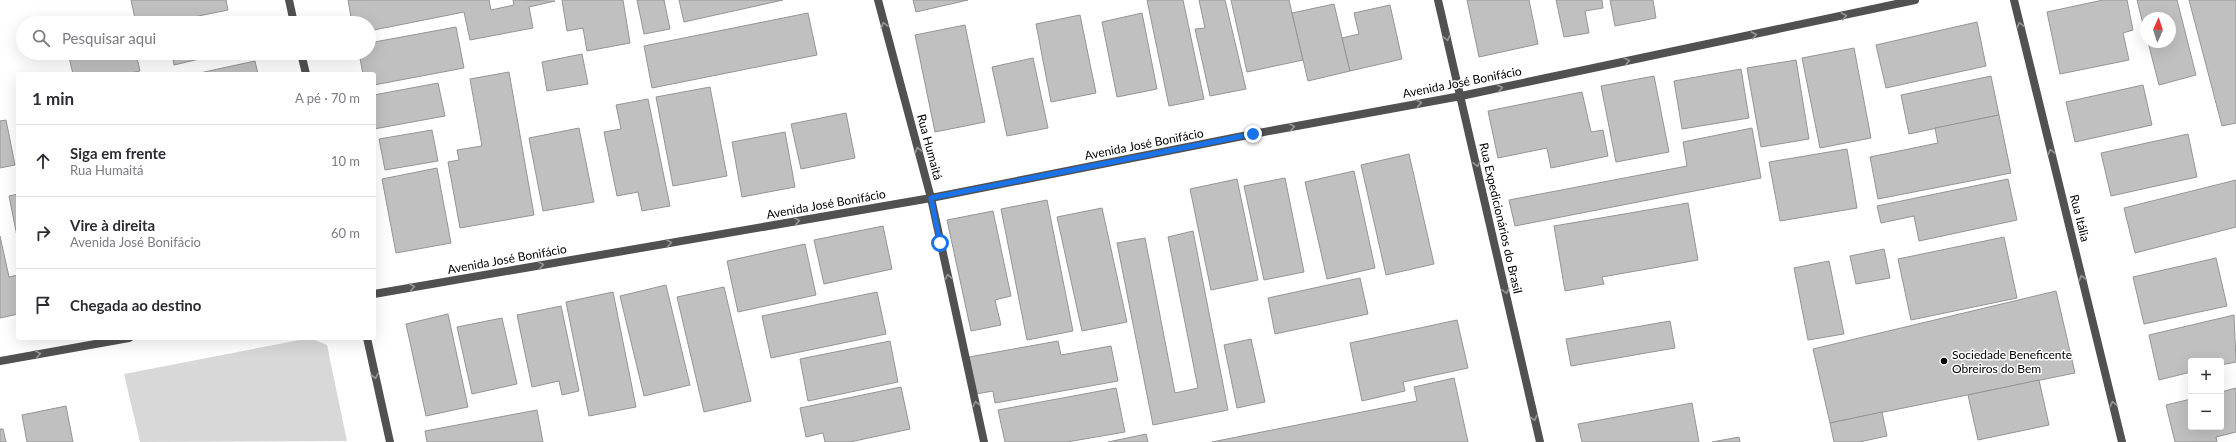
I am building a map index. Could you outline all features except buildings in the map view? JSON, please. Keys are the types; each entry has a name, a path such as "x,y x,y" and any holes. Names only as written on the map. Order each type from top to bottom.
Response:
{"street":[{"path":"289,0 292,16"},
{"name":"Rua Humaitá","path":"878,0 931,198 984,442"},
{"name":"Rua Expedicionários do Brasil","path":"1438,0 1540,442"},
{"name":"Avenida José Bonifácio","path":"376,294 931,198 1253,134 1461,96 1915,0"},
{"name":"Rua Itália","path":"2014,0 2122,442"},
{"path":"303,60 306,72"},
{"path":"0,362 118,340"},
{"path":"367,340 390,442"}],"shaded area":[{"path":"300,340 315,340 327,345 347,441 140,442 124,374"}],"place":[{"name":"Sociedade Beneficente Obreiros do Bem","path":"1944,361"}],"route":[{"path":"940,243 931,198 1253,134"}]}
